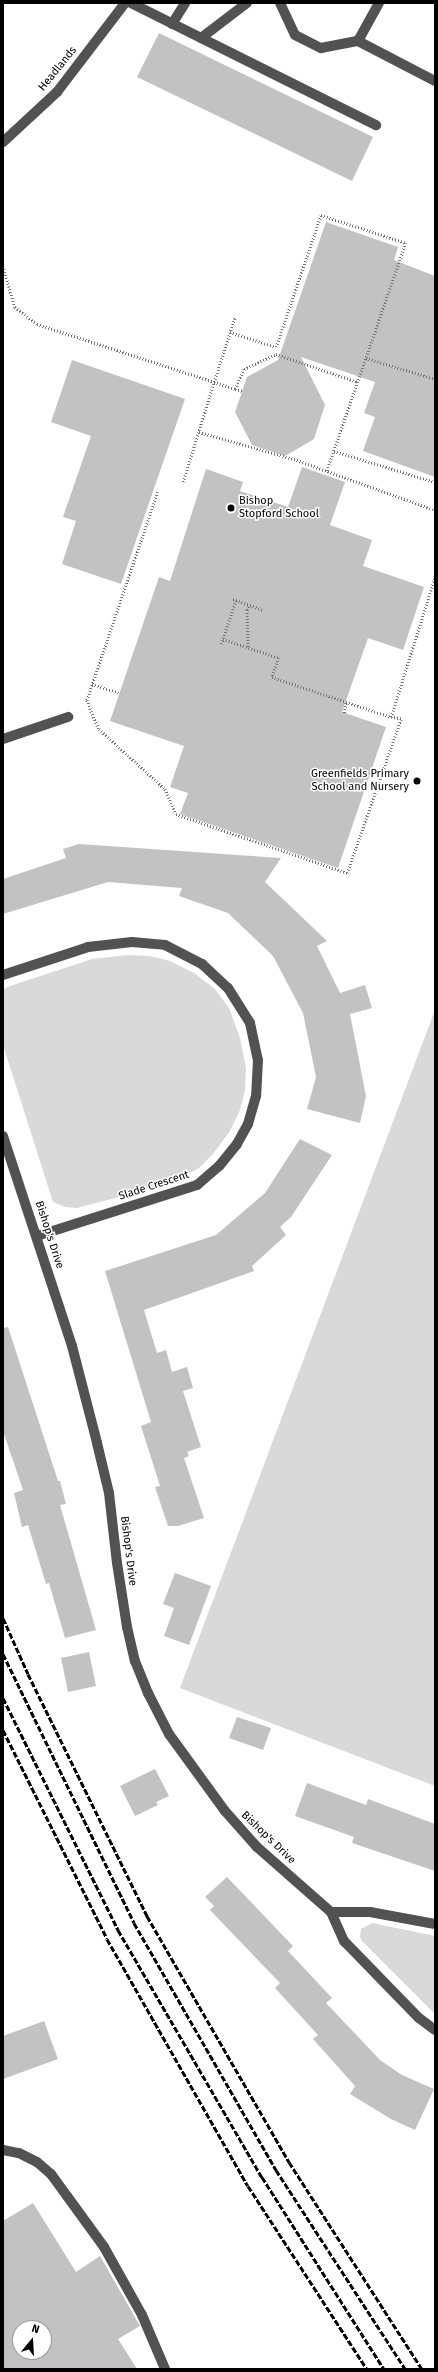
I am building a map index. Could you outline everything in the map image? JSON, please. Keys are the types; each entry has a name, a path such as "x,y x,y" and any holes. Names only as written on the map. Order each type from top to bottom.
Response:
{"street":[{"name":"Headlands","path":"3,142 58,92 125,3"},
{"path":"131,3 376,125"},
{"path":"172,24 185,3"},
{"path":"201,38 246,3"},
{"path":"280,3 295,35 321,48 358,41 435,81"},
{"path":"358,41 375,4"},
{"path":"3,739 68,717"},
{"name":"Slade Crescent","path":"3,975 88,946 132,942 164,945 202,964 228,988 250,1023 258,1060 256,1096 248,1124 237,1144 219,1166 197,1185 37,1236"},
{"name":"Bishop's Drive","path":"3,1136 72,1346 109,1492 117,1563 127,1627 135,1661 148,1693 169,1734 225,1811 257,1847 331,1912 344,1941 420,2018 435,2030"},
{"path":"331,1912 370,1912 435,1924"},
{"path":"3,2150 19,2154 37,2162 51,2174 104,2247 142,2315 165,2369"}],"path":[{"path":"276,354 276,347 321,215 406,243 327,471"},
{"path":"3,266 15,307 38,324 243,391"},
{"path":"183,482 235,317"},
{"path":"230,332 276,347"},
{"path":"235,389 244,369 276,354 358,382"},
{"path":"366,358 435,379"},
{"path":"199,432 327,471 435,510"},
{"path":"334,450 435,482"},
{"path":"158,492 87,700 99,729 165,788 176,814 347,873 401,719 272,677 279,658 223,639"},
{"path":"391,717 435,577"},
{"path":"221,644 235,600 264,610"},
{"path":"248,647 247,610 249,605"},
{"path":"92,684 119,693"},
{"path":"344,713 346,702"}],"shaded area":[{"path":"128,955 150,956 170,961 194,973 215,989 229,1008 240,1038 246,1068 245,1090 240,1110 230,1131 213,1154 199,1168 181,1178 157,1187 77,1208 65,1207 53,1202 3,1045 3,991 7,987 92,959"},
{"path":"435,1010 435,1786 180,1688"},
{"path":"372,1923 435,1936 435,2014 362,1941 360,1937 361,1929"}],"building":[{"path":"159,33 373,137 352,181 137,77"},
{"path":"326,222 398,247 394,260 435,276 435,477 363,451 375,417 364,413 375,382 301,357 325,405 314,439 285,456 252,445 235,412 247,377 278,360"},
{"path":"72,360 185,399 121,584 62,564 76,521 63,517 91,436 51,422"},
{"name":"Bishop Stopford School","path":"302,467 345,482 330,525 372,540 363,566 424,587 403,650 368,638 342,712 386,727 338,868 180,814 188,793 170,787 184,746 110,721 159,577 170,581 206,469 243,482 240,491 288,507"},
{"path":"79,844 281,858 265,882 327,941 317,946 340,993 365,985 372,1008 350,1014 366,1096 360,1123 307,1109 316,1077 303,1013 273,956 228,913 179,896 182,888 108,882 3,914 3,879 66,858 63,849"},
{"path":"300,1139 332,1155 291,1217 280,1227 286,1235 252,1266 254,1271 144,1310 157,1353 166,1350 172,1372 187,1367 193,1388 183,1391 201,1447 187,1452 189,1456 184,1458 204,1518 178,1526 168,1526 155,1487 160,1486 141,1426 151,1422 105,1271 216,1235 265,1193"},
{"path":"8,1327 58,1481 60,1481 66,1504 60,1505 96,1630 65,1638 49,1583 46,1584 28,1525 22,1527 14,1493 23,1490 3,1431 3,1328"},
{"path":"175,1573 211,1586 189,1645 164,1636 174,1608 163,1604"},
{"path":"89,1652 96,1686 68,1692 61,1658"},
{"path":"237,1717 271,1728 263,1750 229,1738"},
{"path":"155,1769 169,1796 156,1802 158,1805 135,1816 120,1786"},
{"path":"307,1783 366,1805 368,1799 435,1824 435,1871 352,1843 354,1837 295,1816"},
{"path":"227,1877 293,1946 288,1951 332,1998 326,2003 380,2060 402,2075 434,2089 415,2130 391,2119 350,2094 355,2086 313,2039 318,2035 275,1988 280,1983 210,1910 214,1906 205,1897"},
{"path":"44,2021 58,2059 3,2079 3,2036"},
{"path":"33,2203 76,2272 100,2256 140,2326 118,2339 137,2369 3,2369 3,2221"}],"railway":[{"path":"3,1618 28,1674 147,1916 289,2162 422,2369"},
{"path":"3,1654 134,1923 276,2170 405,2369"},
{"path":"3,1698 118,1930 262,2177 384,2369"},
{"path":"3,1730 107,1939 248,2186 367,2369"}],"place":[{"name":"Bishop Stopford School","path":"231,508"},
{"name":"Greenfields Primary School and Nursery","path":"417,781"}]}
